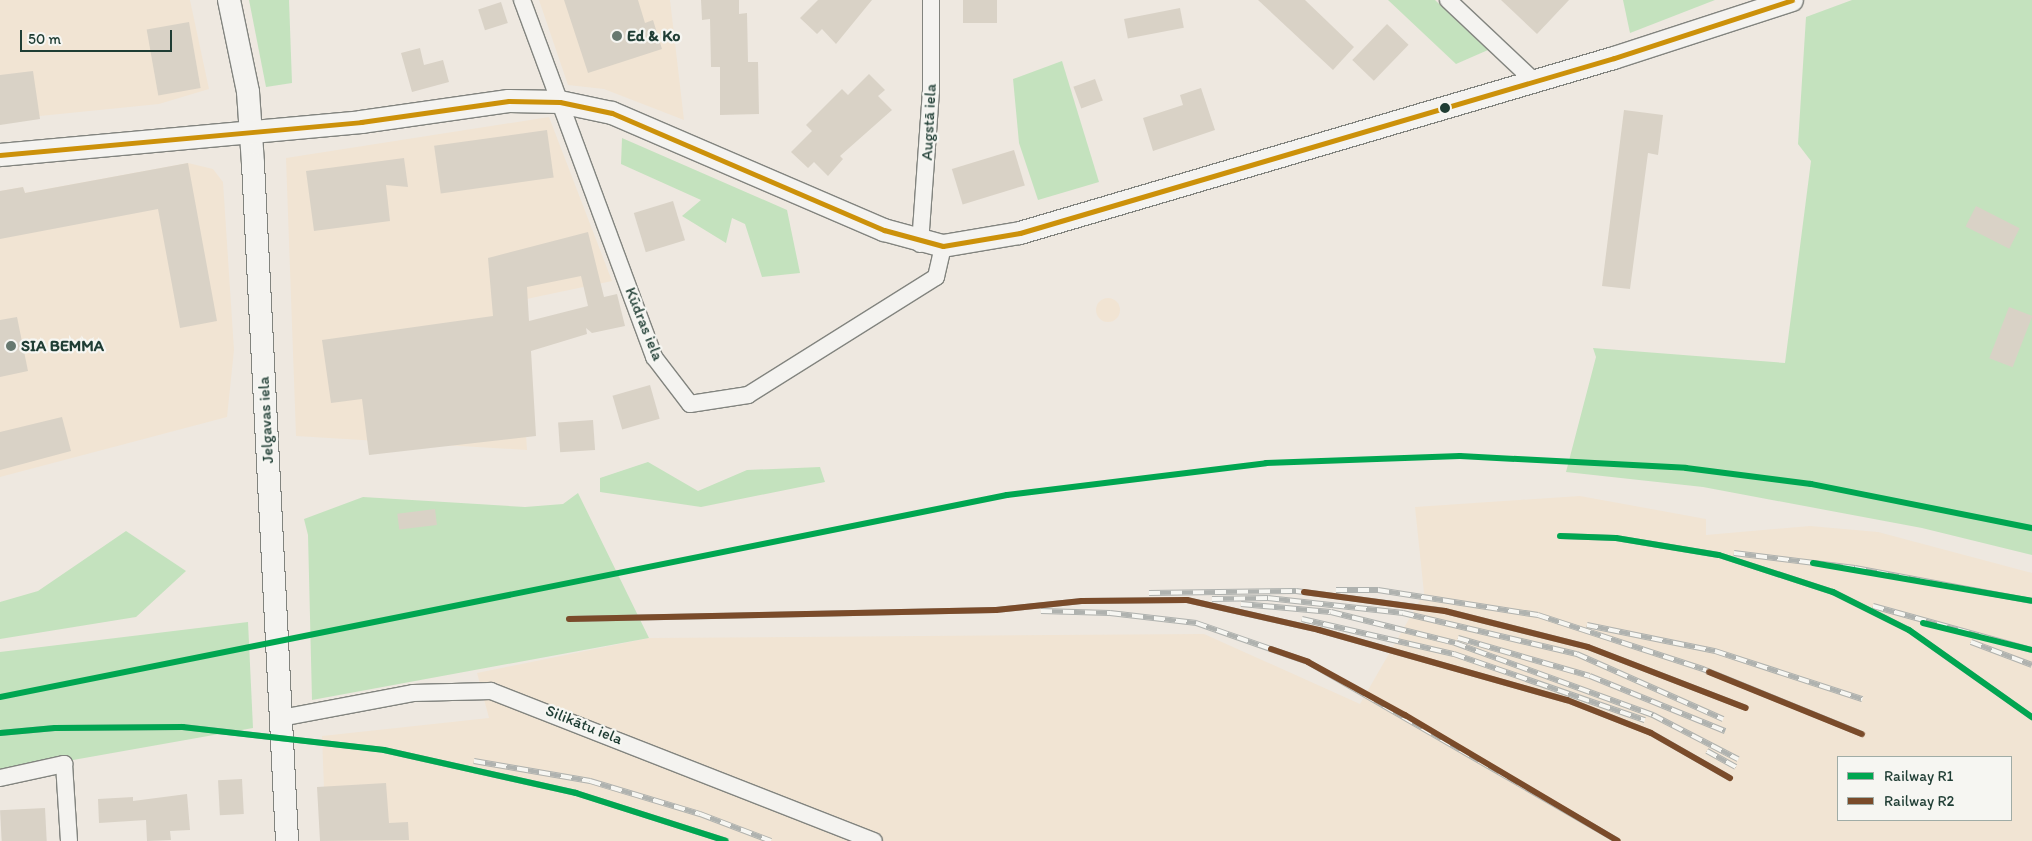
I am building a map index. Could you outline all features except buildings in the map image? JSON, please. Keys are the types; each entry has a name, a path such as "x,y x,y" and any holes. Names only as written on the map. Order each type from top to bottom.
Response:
{"street":[{"name":"Jelgavas iela","path":"229,0 248,92 287,841"},
{"name":"Kūdras iela","path":"522,0 654,357 690,404 748,396 936,277 943,246"},
{"name":"Augstā iela","path":"920,244 931,91 931,0"},
{"path":"1448,0 1534,81"},
{"path":"0,155 250,129 361,122 509,100 560,102 612,113 920,244 943,246 1020,232 1534,81 1792,0"},
{"name":"Silikātu iela","path":"281,718 413,692 491,691 874,841"},
{"path":"0,778 64,764 69,841"}],"shaded area":[{"path":"0,0 190,0 209,89 159,104 0,120"},
{"path":"539,0 670,0 684,120 604,89 568,85"},
{"path":"549,117 612,281 517,301 527,450 296,436 286,158"},
{"path":"188,163 213,169 223,182 234,350 227,417 0,477 0,191 23,187 25,193"},
{"path":"1108,298 1117,301 1120,310 1117,319 1108,322 1099,319 1096,310 1099,301"},
{"path":"1580,496 1706,519 1706,535 1810,526 1878,532 2032,573 2032,841 326,841 322,736 489,718 477,673 649,638 1204,634 1360,704 1424,593 1415,507"}],"green space":[{"path":"249,0 289,0 292,83 266,87"},
{"path":"1388,0 1435,0 1488,50 1456,64"},
{"path":"1623,0 1715,0 1630,33"},
{"path":"1852,0 2032,0 2032,555 1922,528 1703,487 1566,472 1596,357 1593,348 1785,363 1811,161 1798,144 1806,17"},
{"path":"1062,61 1099,182 1038,200 1019,143 1013,79"},
{"path":"622,138 787,210 800,273 762,277 745,224 732,218 726,243 682,216 701,200 621,164"},
{"path":"648,462 698,491 747,470 820,467 825,482 701,507 600,492 600,478"},
{"path":"578,493 649,638 312,700 308,535 304,519 363,497 525,507 563,504"},
{"path":"126,531 186,571 136,617 0,639 0,602 38,591"},
{"path":"248,622 253,728 0,773 0,652"}],"railway":[{"path":"1560,536 1616,538 1719,555 1833,592 1909,630 2032,717"},
{"path":"1734,553 1855,568 2032,601"},
{"path":"1336,590 1378,590 1538,615 1703,669 1862,734"},
{"path":"1149,593 1296,591 1445,611 1588,647 1746,708"},
{"path":"1212,599 1268,598 1403,613 1577,654 1723,719"},
{"path":"569,619 996,610 1082,601 1187,600 1319,630 1567,700 1651,733 1730,778"},
{"path":"1241,604 1331,612 1455,643 1653,715 1738,759"},
{"path":"1873,606 2032,650"},
{"path":"1041,611 1110,613 1196,623 1308,662 1618,841"},
{"path":"1302,619 1454,654 1645,720"},
{"path":"1587,625 1715,651 1862,699"},
{"path":"1458,638 1590,676 1725,731"},
{"path":"1971,642 2032,665"},
{"path":"0,733 55,728 183,727 384,750 576,793 726,841"},
{"path":"1707,751 1736,767"},
{"path":"474,761 590,781 700,814 771,841"}],"rail line":[{"name":"R1","path":"0,697 1007,495 1266,463 1460,456 1686,468 1811,484 2032,528"},
{"name":"R1","path":"1560,536 1616,538 1719,555 1833,592 1909,630 2032,717"},
{"name":"R1","path":"1813,563 2032,601"},
{"name":"R2","path":"1304,592 1445,611 1588,647 1746,708"},
{"name":"R2","path":"569,619 996,610 1082,601 1187,600 1319,630 1567,700 1651,733 1730,778"},
{"name":"R1","path":"1923,623 2032,650"},
{"name":"R2","path":"1271,649 1308,662 1405,715 1618,841"},
{"name":"R2","path":"1709,672 1862,734"},
{"name":"R1","path":"0,733 55,728 183,727 384,750 576,793 726,841"}],"transit line":[{"path":"0,155 361,122 509,101 560,102 612,113 884,230 943,246 1020,233 1614,58 1792,0"}],"place":[{"name":"Ed & Ko","path":"617,36"},
{"name":"SIA BEMMA","path":"11,346"}]}
